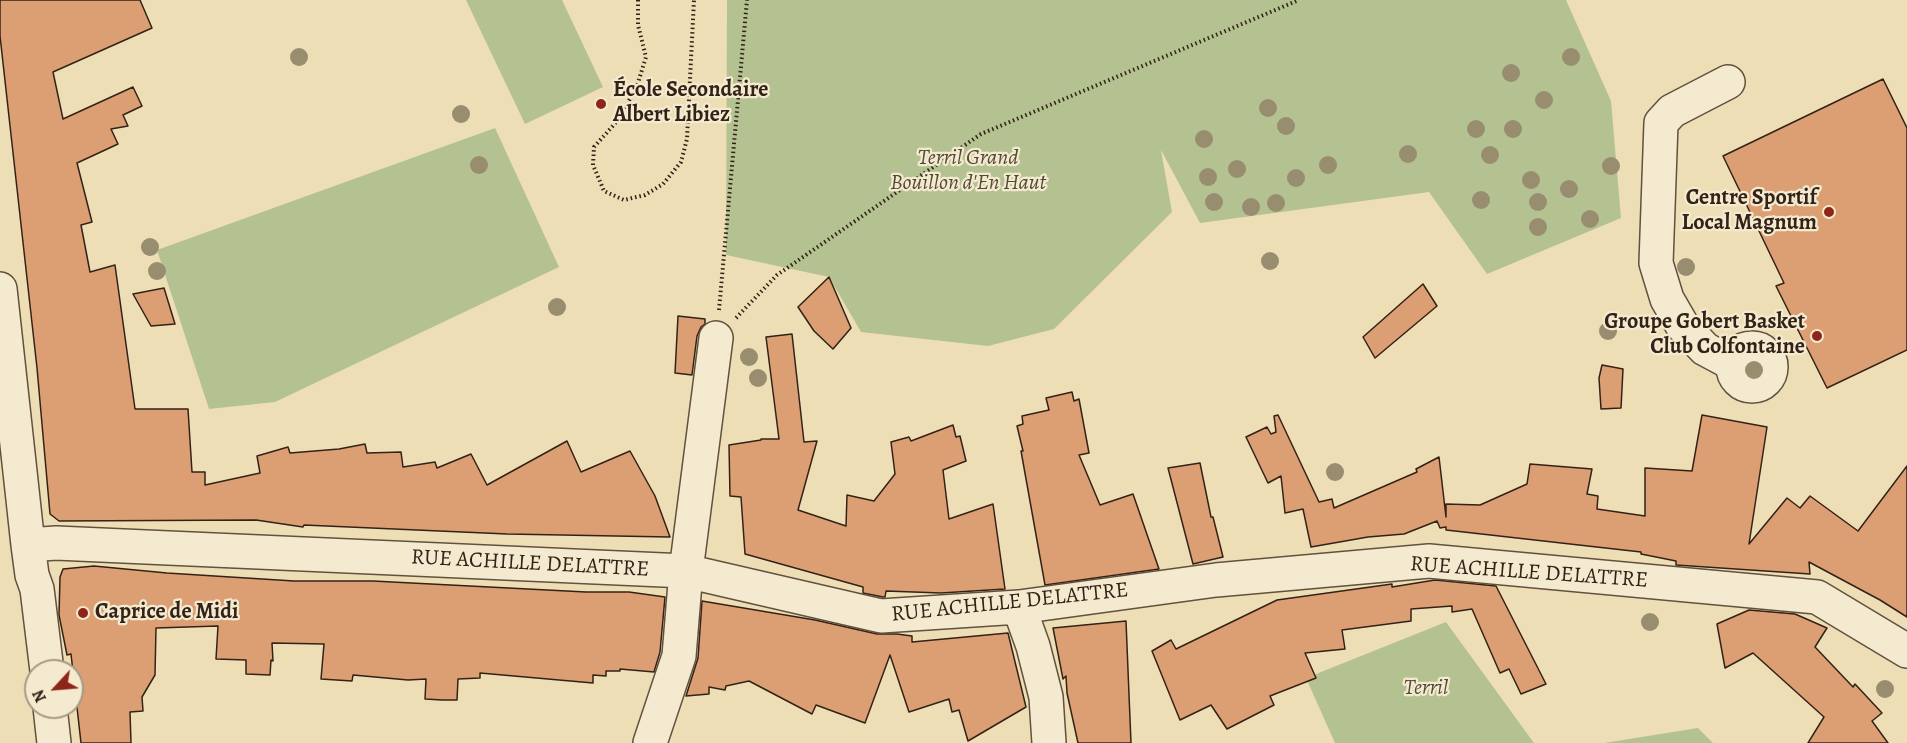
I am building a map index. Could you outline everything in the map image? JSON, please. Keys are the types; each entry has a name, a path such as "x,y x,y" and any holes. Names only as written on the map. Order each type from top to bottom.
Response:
{"street":[{"path":"1728,82 1672,111 1661,123 1656,263 1667,299 1682,325 1705,349 1733,364"},
{"path":"0,289 28,546 32,575 37,589 46,659"},
{"path":"650,743 679,656 686,571 716,338"},
{"name":"RUE ACHILLE DELATTRE","path":"28,546 56,543 686,571 881,616 1019,607 1216,580 1429,561 1817,597 1907,651"},
{"path":"1019,607 1033,646 1046,697 1049,743"},
{"path":"52,719 54,743"}],"path":[{"path":"638,0 638,25 646,57 637,86 619,119 594,147 593,165 604,191 624,200 645,195 663,184 681,162 687,139 694,0"},
{"path":"716,338 747,0"},
{"path":"716,338 777,274 981,134 1299,0"}],"green space":[{"path":"466,0 562,0 603,87 525,124"},
{"name":"Terril Grand Bouillon d'En Haut","path":"727,0 1566,0 1611,101 1621,218 1487,274 1429,192 1200,223 1161,150 1172,212 1054,329 988,346 861,332 829,277 726,255"},
{"path":"495,128 559,267 275,402 209,409 157,250"},
{"name":"Terril","path":"1446,622 1534,743 1335,743 1306,678"},
{"path":"1698,728 1713,743 1604,743"}],"building":[{"path":"0,0 140,0 152,28 53,72 63,119 133,87 142,106 123,115 128,126 111,129 118,144 77,163 92,222 81,225 90,272 115,265 135,409 188,409 192,472 205,472 205,485 260,473 257,456 288,447 290,453 339,449 365,444 367,453 401,452 403,467 435,462 437,468 471,454 487,485 567,441 581,472 630,451 655,496 670,537 507,534 304,525 303,527 256,520 59,521 50,514 37,368 0,36"},
{"name":"Centre Sportif Local Magnum","path":"1883,79 1907,128 1907,350 1827,388 1776,286 1784,283 1723,156"},
{"path":"829,277 851,328 833,349 814,331 798,307"},
{"path":"1423,284 1437,306 1375,358 1363,337"},
{"path":"164,288 175,324 151,326 133,294"},
{"path":"678,316 705,319 705,324 697,336 692,375 675,373"},
{"path":"792,334 804,442 817,441 798,510 846,526 847,495 874,501 895,474 891,442 909,437 911,441 953,425 956,437 960,436 966,461 943,470 949,519 993,504 1005,589 941,593 886,591 883,597 863,593 863,587 745,554 741,497 730,496 729,445 761,439 779,439 766,337"},
{"path":"1602,365 1623,369 1621,408 1601,409 1599,378"},
{"path":"1072,392 1074,401 1079,399 1089,453 1079,455 1100,505 1133,494 1159,569 1045,585 1017,426 1023,424 1022,416 1049,410 1046,398"},
{"path":"1278,415 1319,502 1332,499 1334,508 1417,472 1416,469 1439,457 1446,517 1446,504 1480,505 1527,484 1530,464 1592,469 1587,494 1598,496 1597,509 1645,516 1645,468 1692,471 1702,415 1767,427 1749,544 1787,498 1800,508 1810,496 1858,531 1907,466 1907,617 1809,562 1810,574 1676,565 1676,561 1641,554 1641,552 1446,530 1446,527 1440,528 1437,521 1404,534 1368,537 1311,547 1303,509 1285,513 1281,476 1268,483 1246,437 1267,427 1271,434 1276,432 1274,416"},
{"path":"1200,463 1211,517 1213,517 1223,557 1193,564 1168,468"},
{"path":"94,566 294,581 373,581 586,592 629,592 665,597 660,652 654,672 620,669 620,671 606,671 606,676 593,675 593,683 480,673 480,678 458,679 457,700 442,700 425,699 426,679 408,680 353,675 352,681 321,679 324,644 272,643 273,661 271,660 270,675 246,674 246,660 216,659 218,626 156,628 155,675 142,697 143,711 130,712 131,743 81,743 78,719 84,719 84,659 72,659 71,654 67,655 59,615 60,577 63,569"},
{"path":"1435,580 1496,586 1546,684 1521,694 1509,669 1500,673 1472,609 1452,612 1452,606 1411,609 1411,621 1342,630 1345,649 1305,653 1316,678 1270,696 1274,705 1227,729 1211,705 1180,720 1152,651 1171,640 1176,649 1277,600"},
{"path":"702,601 815,620 877,634 912,636 912,642 1008,633 1026,707 968,741 959,710 952,712 949,699 909,712 890,655 865,723 816,705 812,714 749,681 726,686 725,690 709,687 709,694 686,696 698,658"},
{"path":"1749,610 1795,614 1827,628 1815,647 1853,687 1855,684 1882,713 1872,721 1888,743 1808,743 1824,717 1753,653 1725,668 1717,624"},
{"path":"1126,621 1131,743 1078,743 1067,693 1066,676 1063,679 1053,628"}],"place":[{"name":"École Secondaire Albert Libiez","path":"601,104"},
{"name":"Centre Sportif Local Magnum","path":"1829,212"},
{"name":"Groupe Gobert Basket Club Colfontaine","path":"1817,336"},
{"name":"Caprice de Midi","path":"83,613"}]}
